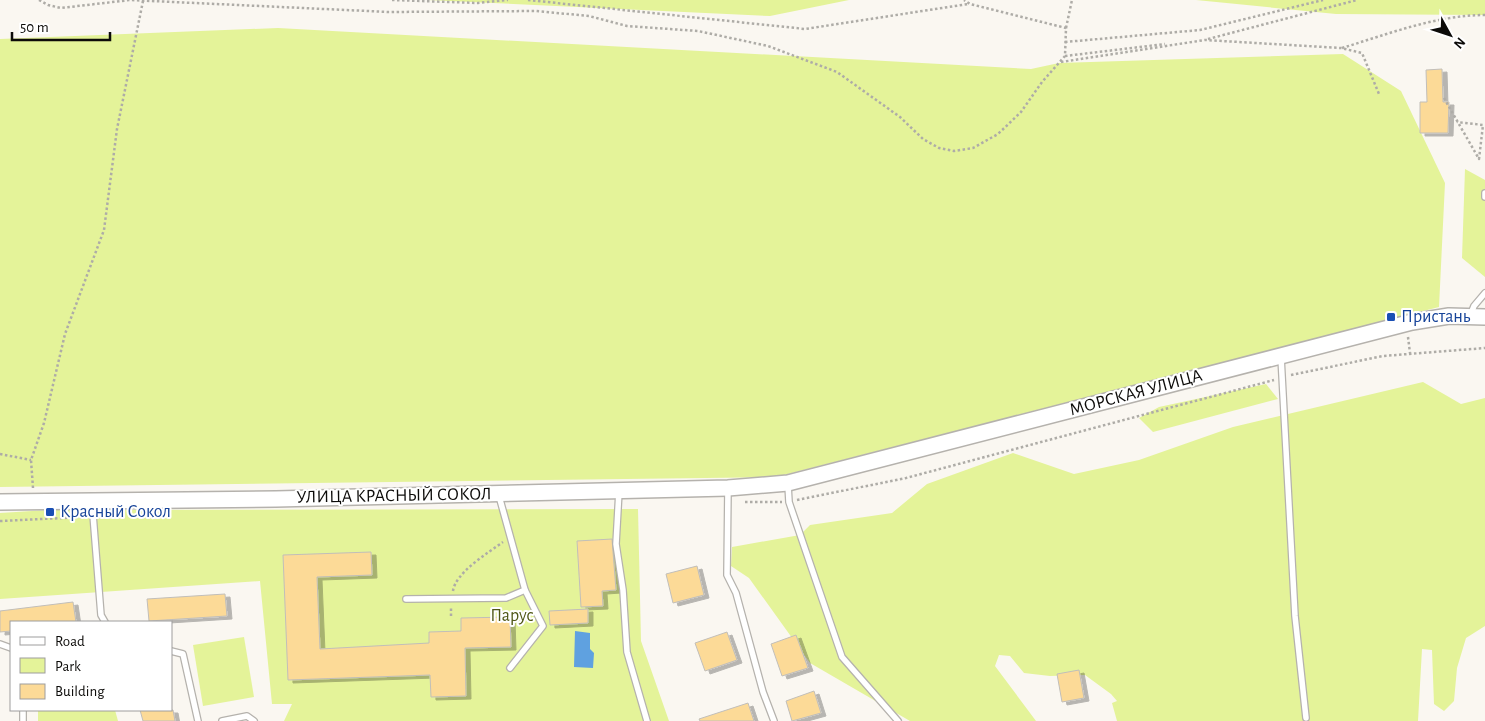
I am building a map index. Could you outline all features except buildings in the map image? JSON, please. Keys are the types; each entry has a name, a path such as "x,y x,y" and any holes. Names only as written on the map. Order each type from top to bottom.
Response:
{"street":[{"name":"МОРСКАЯ УЛИЦА","path":"788,483 1412,322 1448,316 1485,317"},
{"name":"УЛИЦА КРАСНЫЙ СОКОЛ","path":"0,502 276,499 619,491 729,495 788,483"}],"lane":[{"path":"1469,316 1485,293"},
{"path":"1281,355 1295,616 1306,718"},
{"path":"788,483 789,502 842,657 898,721"},
{"path":"619,491 616,544 623,590 627,652 647,721"},
{"path":"498,494 526,590 543,626 510,668"},
{"path":"729,495 727,574 736,593 763,692 774,721"},
{"path":"92,500 101,615 105,621"},
{"path":"406,599 506,598 526,590"},
{"path":"97,621 101,615"},
{"path":"172,651 183,654 198,721"},
{"path":"222,721 247,716 254,721"}],"path":[{"path":"39,0 48,6 61,8 143,0 389,12 536,11 589,16 627,26 698,30 768,46 837,72 900,117 923,139 939,148 954,151 973,148 998,134 1021,112 1042,82 1065,56 1066,28 1072,0"},
{"path":"33,502 31,460 44,423 64,334 104,230 117,129 143,0"},
{"path":"392,0 478,2 508,0"},
{"path":"528,0 805,29 970,4"},
{"path":"964,0 970,4 1066,28"},
{"path":"1065,42 1200,30 1323,0"},
{"path":"1059,63 1205,40 1357,0"},
{"path":"1341,48 1410,27 1472,15 1485,15"},
{"path":"1065,56 1205,40 1341,48 1362,53 1379,94"},
{"path":"1444,98 1457,122 1474,152 1479,159 1483,125 1457,122"},
{"path":"729,495 789,502 906,478 1282,377 1383,356 1485,348"},
{"path":"0,454 31,460"},
{"path":"0,521 94,516"},
{"path":"451,616 451,599 454,583 482,556 510,537"}],"green space":[{"path":"427,0 849,0 770,16"},
{"path":"1196,0 1485,0 1485,15 1336,14"},
{"path":"278,28 1031,69 1059,63 1343,54 1401,91 1445,183 1439,307 776,477 0,487 0,39"},
{"path":"1465,169 1485,180 1485,277 1462,258"},
{"path":"1423,382 1461,404 1485,398 1485,626 1466,638 1457,668 1454,701 1444,711 1434,704 1432,650 1422,649 1418,721 1117,721 1112,703 1117,701 1111,694 1085,675 1050,676 1024,673 1010,656 999,655 995,666 1036,721 910,721 810,663 749,578 731,566 732,547 800,535 810,525 892,513 927,484 1013,453 1074,474 1139,460 1233,427"},
{"path":"1266,384 1278,399 1153,432 1139,418 1159,407"},
{"name":"Парус","path":"638,509 641,641 669,721 284,721 292,704 272,704 260,581 0,599 0,513 48,510"},
{"path":"244,637 254,697 203,706 193,645"},
{"path":"38,711 115,711 118,721 38,721"}],"water":[{"path":"575,631 590,633 590,649 594,653 593,668 574,667"}],"place":[{"name":"Пристань","path":"1391,317"},
{"name":"Красный Сокол","path":"50,512"}]}
